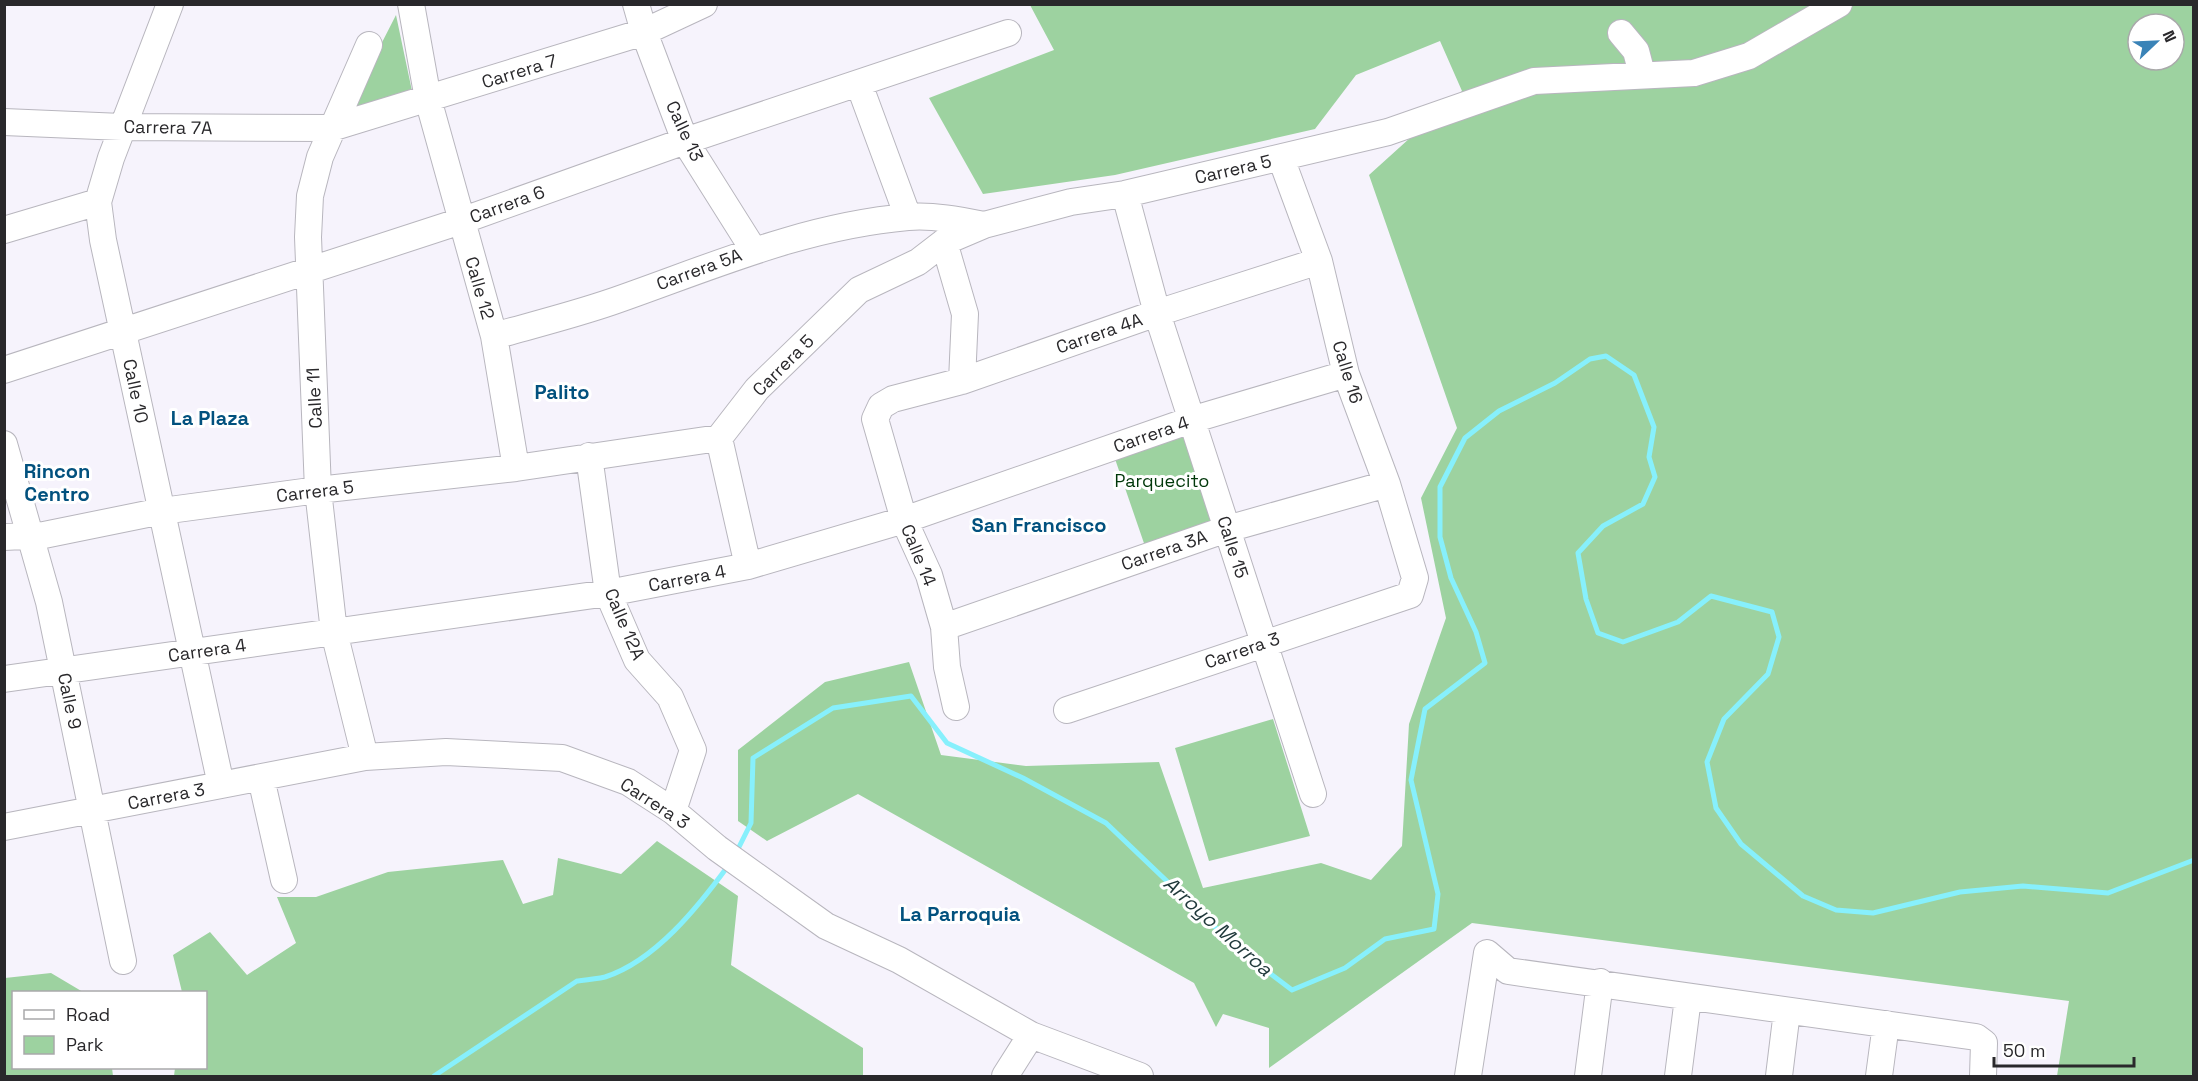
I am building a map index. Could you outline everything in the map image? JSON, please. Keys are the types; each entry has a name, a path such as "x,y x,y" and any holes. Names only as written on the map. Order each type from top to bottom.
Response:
{"street":[{"name":"Calle 10","path":"170,4 122,127 99,202 104,240 221,786"},
{"name":"Calle 12","path":"411,4 428,99 494,336 516,468"},
{"name":"Calle 13","path":"636,4 644,32 685,141 753,249"},
{"name":"Carrera 7","path":"331,128 644,32 704,4"},
{"name":"Carrera 5","path":"4,537 44,535 162,512 318,490 516,468 719,438 757,389 859,290 918,262 944,242 984,225 1071,202 1125,194 1388,132 1534,81 1694,73 1749,56 1839,4"},
{"name":"Carrera 6","path":"4,370 461,221 685,141 1008,33"},
{"path":"1621,33 1636,51 1642,74"},
{"name":"Calle 11","path":"365,757 334,632 318,490 308,272 310,196 320,157 369,45"},
{"path":"859,84 908,217"},
{"name":"Carrera 7A","path":"4,122 122,127 331,128"},
{"name":"Calle 16","path":"1281,158 1319,261 1346,374 1387,484 1414,578 1414,587"},
{"name":"Calle 15","path":"1125,194 1156,313 1313,795"},
{"path":"4,230 99,202"},
{"name":"Carrera 5A","path":"494,336 612,302 753,249 819,232 908,217 950,218 984,225"},
{"path":"944,242 965,314 962,381"},
{"name":"Carrera 4A","path":"881,406 893,399 962,381 1156,313 1319,261"},
{"name":"Carrera 4","path":"4,679 608,593 748,566 904,519 1191,420 1346,374"},
{"name":"Calle 14","path":"881,406 875,419 904,519 929,575 944,627 947,667 956,707"},
{"path":"719,438 748,566"},
{"name":"Calle 9","path":"4,444 31,534 64,670 123,961"},
{"name":"Calle 12A","path":"589,456 608,593 637,660 670,697 693,750 673,811"},
{"name":"Carrera 3A","path":"944,627 1227,529 1387,484"},
{"name":"Carrera 3","path":"1067,710 1263,642 1410,595 1414,587"},
{"name":"Carrera 3","path":"4,827 365,757 446,752 562,758 628,782 673,811 717,848 826,926 899,960 1031,1035 1140,1077"},
{"path":"261,778 284,880"},
{"path":"1468,1077 1487,953 1508,971 1600,982 1688,998 1976,1037 1984,1043 1983,1077"},
{"path":"1588,1077 1600,982"},
{"path":"1678,1077 1688,998"},
{"path":"1779,1077 1787,1011"},
{"path":"1879,1077 1886,1024"},
{"path":"1005,1077 1031,1035"}],"green space":[{"path":"1030,5 2193,5 2193,1076 2057,1076 2069,1001 1472,923 1269,1068 1269,1028 1223,1014 1216,1027 1194,983 858,794 767,841 738,821 738,750 825,682 909,662 941,755 1026,766 1159,762 1203,888 1321,863 1371,880 1402,846 1409,724 1446,618 1421,498 1457,428 1369,175 1462,91 1440,41 1356,75 1315,129 1115,175 983,194 929,98 1054,50"},
{"path":"396,15 412,91 346,113"},
{"name":"Parquecito","path":"1185,431 1218,529 1147,552 1114,456"},
{"path":"1273,719 1310,836 1209,861 1175,748"},
{"path":"657,841 738,896 731,965 863,1048 863,1076 174,1076 175,1069 207,1069 207,991 182,991 173,955 210,932 247,975 296,943 277,897 316,897 388,872 503,860 523,904 553,895 558,858 621,874"},
{"path":"51,973 81,991 12,991 12,1069 112,1069 113,1076 5,1076 5,978"}],"waterway":[{"name":"Arroyo Morroa","path":"736,853 751,823 753,758 833,708 911,696 947,743 1023,778 1106,823 1239,950 1292,990 1345,968 1385,939 1434,929 1438,894 1411,780 1425,709 1485,663 1476,632 1451,578 1440,537 1440,487 1465,438 1499,411 1555,383 1590,359 1606,356 1634,375 1654,427 1649,457 1655,477 1643,504 1603,526 1578,553 1586,599 1598,633 1623,642 1678,622 1711,596 1772,612 1779,637 1768,674 1724,719 1707,762 1716,808 1741,844 1803,896 1836,910 1873,913 1960,892 2023,886 2108,893 2194,860"},
{"name":"Arroyo Morroa","path":"434,1076 577,981 605,977 641,959 658,946 689,915 728,866"}],"district":[{"name":"Palito","path":"562,392"},
{"name":"La Plaza","path":"210,418"},
{"name":"Rincon Centro","path":"57,482"},
{"name":"San Francisco","path":"1039,525"},
{"name":"La Parroquia","path":"960,914"}]}
